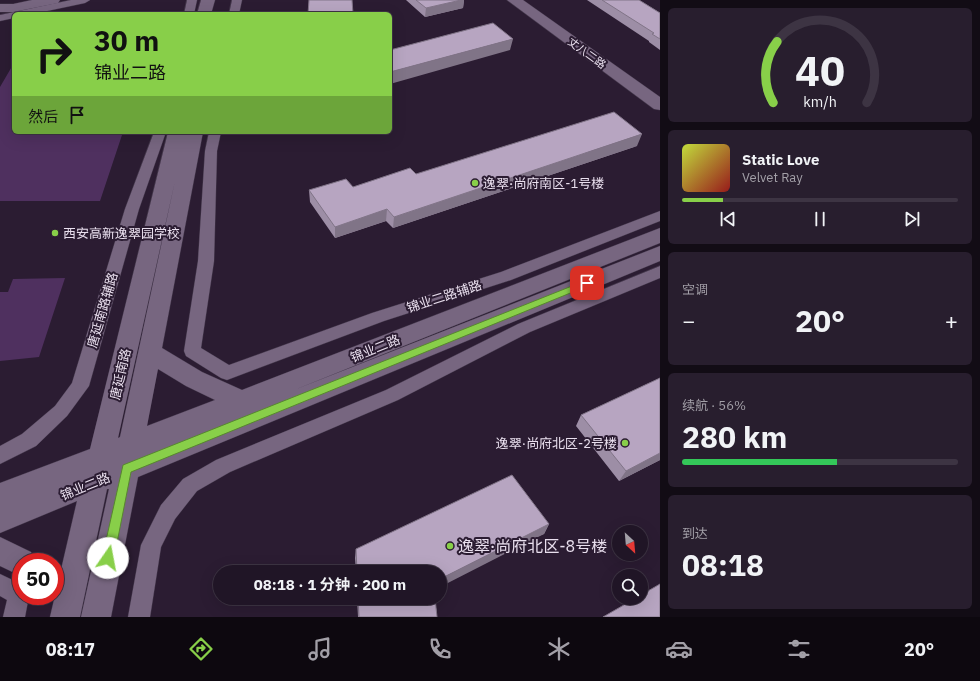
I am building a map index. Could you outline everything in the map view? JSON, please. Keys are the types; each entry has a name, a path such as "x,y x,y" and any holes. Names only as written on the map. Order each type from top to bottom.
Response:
{"main road":[{"path":"11,8 26,0"},
{"path":"11,8 53,0"},
{"name":"丈八二路","path":"514,0 660,105"},
{"name":"丈八二路","path":"526,0 660,95"},
{"path":"206,12 216,2"},
{"name":"唐延南路","path":"64,581 95,482 177,134"},
{"name":"唐延南路","path":"96,617 194,134"},
{"name":"锦业二路","path":"0,496 660,235"},
{"name":"锦业二路","path":"0,520 660,253"},
{"path":"150,352 194,379 242,400"},
{"path":"0,551 12,557"},
{"name":"唐延南路","path":"64,600 65,617"}],"street":[{"path":"0,18 11,8 85,0"},
{"path":"189,12 192,0"},
{"path":"234,12 236,0"},
{"name":"唐延南路辅路","path":"0,456 29,440 61,411 80,386 132,210 159,134"},
{"name":"锦业二路辅路","path":"215,134 212,151 206,261 192,351 227,373 378,317 506,276 660,216"},
{"path":"139,617 151,545 168,512 190,485 223,466 392,395 524,328 660,272"},
{"path":"0,585 19,594 14,617"}],"shaded area":[{"path":"12,66 12,134 122,134 100,201 0,201 0,87"},
{"path":"65,278 39,357 0,361 0,292 8,292 13,279"}],"building":[{"path":"309,0 352,0 353,12 308,12"},
{"path":"416,0 461,0 426,8"},
{"path":"602,0 639,0 660,13 660,39 652,34 654,33"},
{"path":"493,23 513,39 392,71 392,49"},
{"name":"逸翠·尚府南区-1号楼","path":"614,112 642,134 394,217 387,209 335,227 309,190 346,179 353,187 410,168 416,174"},
{"name":"逸翠·尚府北区-2号楼","path":"660,378 660,453 626,471 581,415"},
{"name":"逸翠·尚府北区-8号楼","path":"512,475 549,524 447,575 447,565 357,565 356,549"},
{"path":"660,584 660,617 603,617 624,605 648,605 648,591"},
{"path":"358,605 436,605 437,617 359,617"}],"place":[{"name":"逸翠·尚府南区-1号楼","path":"475,183"},
{"name":"西安高新逸翠园学校","path":"55,233"},
{"name":"逸翠·尚府北区-2号楼","path":"625,443"},
{"name":"逸翠·尚府北区-8号楼","path":"450,546"}],"route":[{"path":"108,558 126,469 587,283"}]}
